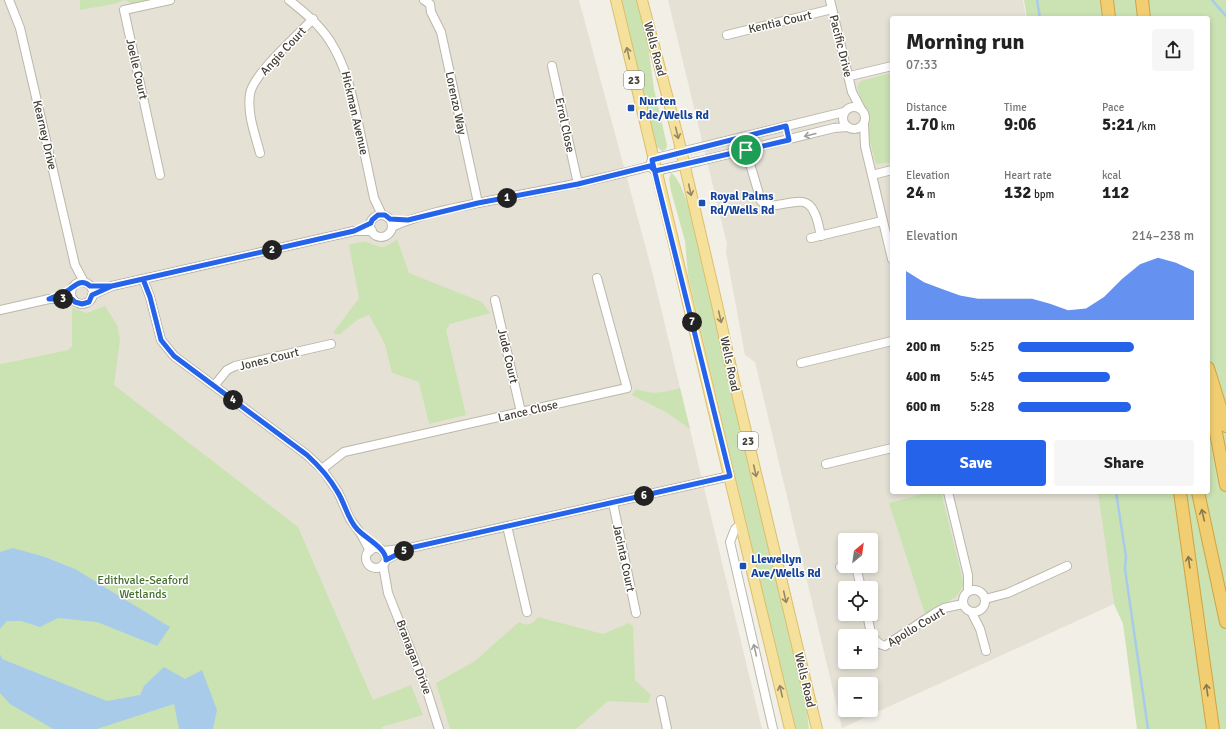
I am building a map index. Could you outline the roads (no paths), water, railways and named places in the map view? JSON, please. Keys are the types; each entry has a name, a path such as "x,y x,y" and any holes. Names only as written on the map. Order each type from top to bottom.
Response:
{"highway":[{"path":"1107,0 1109,16"},
{"path":"1142,0 1144,16"},
{"path":"1210,374 1226,426"},
{"path":"1210,401 1226,484"},
{"path":"1180,494 1213,729"},
{"path":"1198,494 1226,622"}],"main road":[{"name":"23","path":"616,0 652,165 730,476 790,729"},
{"name":"Wells Road","path":"642,0 681,152 817,729"}],"street":[{"name":"Joelle Court","path":"160,174 124,10 170,0"},
{"name":"Hickman Avenue","path":"289,0 312,19 329,40 343,64 348,77 374,198 375,221"},
{"name":"Pacific Drive","path":"830,0 850,76 852,92 861,108"},
{"name":"Lorenzo Way","path":"429,1 430,8 442,36 478,203"},
{"name":"Kearney Drive","path":"9,2 20,28 75,265 73,287"},
{"name":"Kentia Court","path":"727,35 832,9"},
{"name":"Angie Court","path":"260,154 250,115 250,93 259,75 312,19"},
{"name":"Errol Close","path":"552,66 578,184"},
{"path":"850,76 890,66"},
{"name":"Pacific Drive","path":"846,110 852,92"},
{"path":"375,221 377,236 383,237 389,233 392,228 408,220 478,203 578,184 652,165 681,152 786,126 846,110 855,106 861,108 865,114 865,146 890,251"},
{"path":"846,110 843,119 865,146"},
{"path":"652,165 684,165 834,128 861,127 864,124"},
{"path":"786,126 789,140"},
{"path":"746,150 762,201 771,206 795,202 804,202 811,206 814,211 821,236"},
{"path":"872,175 890,170"},
{"path":"0,310 49,299 72,299 75,302 82,304 89,302 92,295 112,286 354,231 375,221 388,217 390,219 408,220"},
{"path":"390,219 392,228"},
{"path":"811,238 882,221"},
{"name":"Kearney Drive","path":"75,265 87,284"},
{"path":"146,278 161,340 174,356 307,455 322,469 338,492 350,519 370,550"},
{"name":"Lance Close","path":"322,469 344,452 627,388 598,278"},
{"path":"49,299 80,282 112,286"},
{"path":"87,284 92,295"},
{"path":"72,299 71,296 73,287"},
{"name":"Jude Court","path":"495,300 521,412"},
{"path":"801,363 890,341"},
{"name":"Jones Court","path":"214,386 228,370 235,366 331,344"},
{"path":"826,464 890,448"},
{"path":"410,548 382,564 370,566 366,560 366,556 370,550 373,549 381,550 410,548 730,476"},
{"path":"948,494 968,575 968,591 963,597 963,604 966,609 972,613 980,629 986,651"},
{"name":"Jacinta Court","path":"613,503 636,614"},
{"path":"741,524 732,534 730,542 773,729"},
{"path":"507,526 527,612"},
{"path":"361,534 370,540 386,556 382,564"},
{"name":"Branagan Drive","path":"382,564 388,593 428,694 439,729"},
{"path":"985,599 1008,593 1067,566"},
{"path":"968,575 978,590 983,594 985,599 985,605 981,610 972,613"},
{"path":"968,591 978,590"},
{"name":"Apollo Court","path":"869,621 874,641 879,645 884,646 944,608 963,604"},
{"path":"980,629 981,610"},
{"path":"661,700 667,729"}],"water":[{"path":"13,548 45,557 75,569 170,627 157,646 97,622 58,618 40,627 21,621 7,621 0,629 0,552"},
{"path":"0,654 2,659 107,701 140,695 144,686 164,667 185,679 202,670 217,710 213,729 179,729 174,704 97,729 53,729 10,704 0,693"}],"waterway":[{"path":"1037,0 1040,16"},
{"path":"1212,0 1226,16"},
{"path":"1116,494 1126,557 1125,569 1148,729"}],"place":[{"name":"Nurten Pde/Wells Rd","path":"631,108"},
{"name":"Royal Palms Rd/Wells Rd","path":"702,203"},
{"name":"Llewellyn Ave/Wells Rd","path":"743,566"}],"park label":[{"name":"Edithvale-Seaford Wetlands","path":"143,587"}]}
